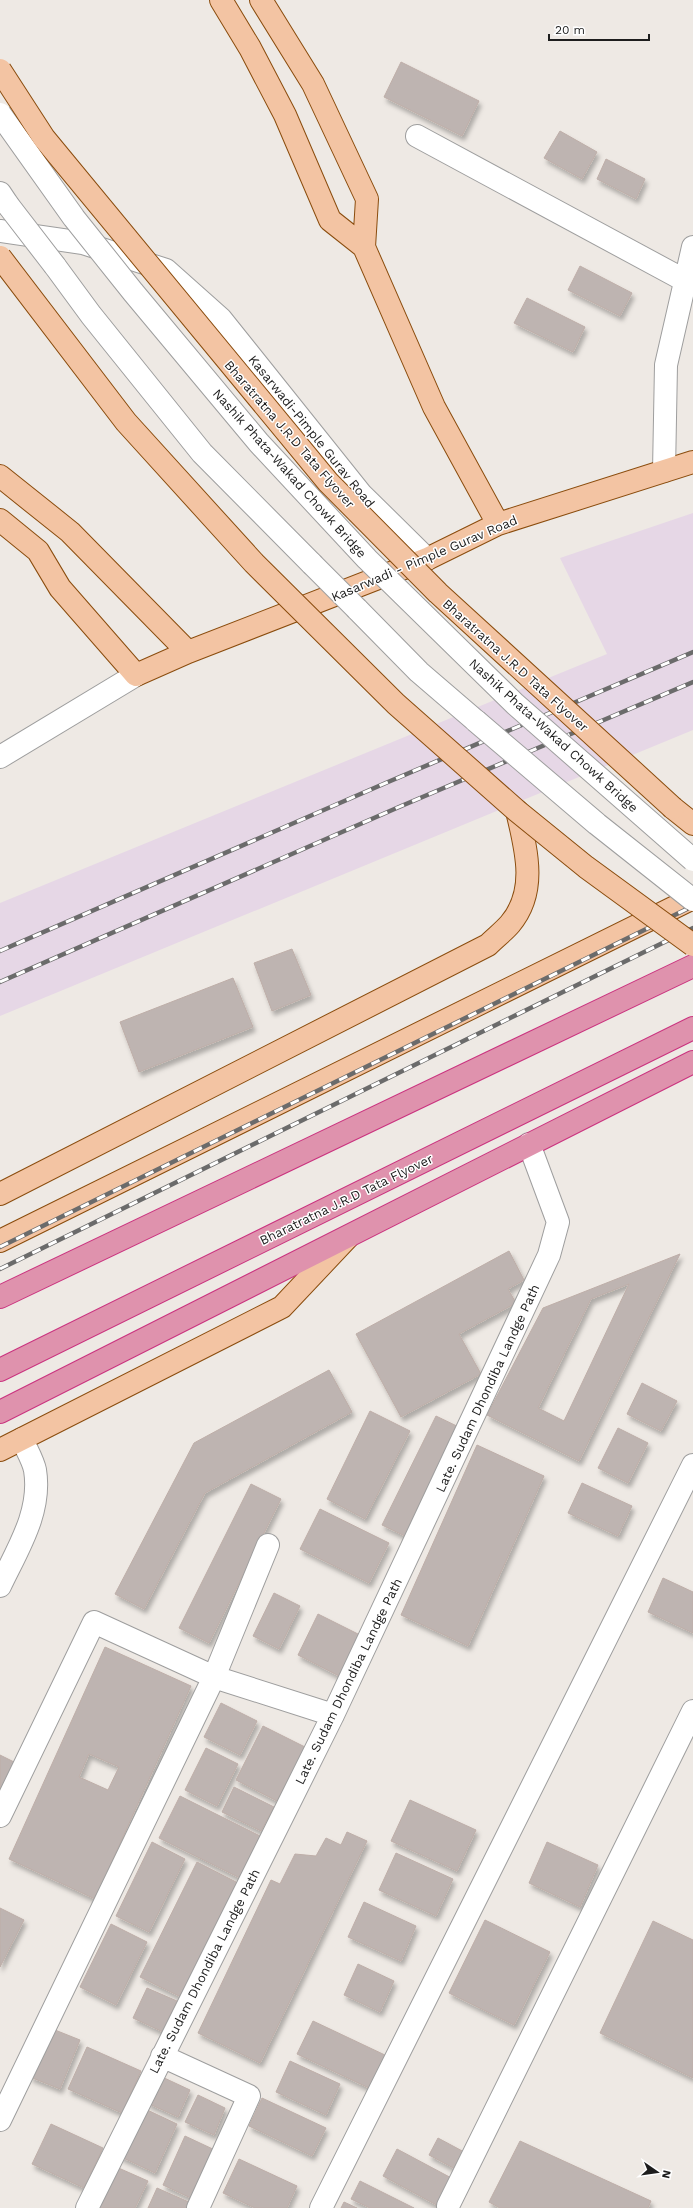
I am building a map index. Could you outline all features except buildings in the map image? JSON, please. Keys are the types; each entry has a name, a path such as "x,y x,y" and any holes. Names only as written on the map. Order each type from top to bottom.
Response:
{"highway":[{"path":"0,1297 693,966"},
{"name":"Bharatratna J.R.D Tata Flyover","path":"0,1370 693,1028"},
{"path":"0,1412 693,1062"}],"main road":[{"path":"221,0 250,48 285,115 330,220 364,246"},
{"path":"261,0 313,84 367,199 364,246 434,407 498,524"},
{"name":"Bharatratna J.R.D Tata Flyover","path":"0,70 44,138 328,482 438,593 683,808 693,824"},
{"path":"0,257 126,422 254,563 396,704 517,811 586,867 693,945"},
{"name":"Kasarwadi - Pimple Gurav Road","path":"136,675 188,652 427,559 498,524 693,462"},
{"path":"0,476 70,532 188,652"},
{"path":"0,520 38,551 60,588 136,675"},
{"path":"0,1194 488,945 510,924 522,907 527,881 528,858 517,811"},
{"path":"0,1241 693,899"},
{"path":"0,1450 282,1307 350,1234"}],"street":[{"name":"Nashik Phata-Wakad Chowk Bridge","path":"0,114 89,237 270,454 367,559 515,704 693,860"},
{"path":"417,136 684,280"},
{"path":"0,193 91,315 202,453 419,672 597,824 693,899"},
{"name":"Kasarwadi-Pimple Gurav Road","path":"0,230 83,243 166,270 221,319 361,494 427,559"},
{"path":"664,472 666,365 684,280 693,247"},
{"path":"0,757 136,675"},
{"name":"Late. Sudam Dhondiba Landge Path","path":"87,2208 332,1715 549,1255 558,1222 529,1144"},
{"path":"0,1586 33,1513 36,1490 35,1469 22,1439"},
{"path":"321,2208 693,1465"},
{"path":"0,2120 214,1677 268,1545"},
{"path":"0,1816 94,1622 214,1677 332,1715"},
{"path":"448,2206 693,1711"},
{"path":"162,2056 249,2096 198,2208"}],"shaded area":[{"path":"693,513 693,730 0,1016 0,903 607,654 560,558"}],"railway":[{"path":"0,951 388,782 693,652"},
{"path":"0,982 399,807 693,682"},
{"path":"0,1247 693,906"},
{"path":"0,1269 693,928"}]}
